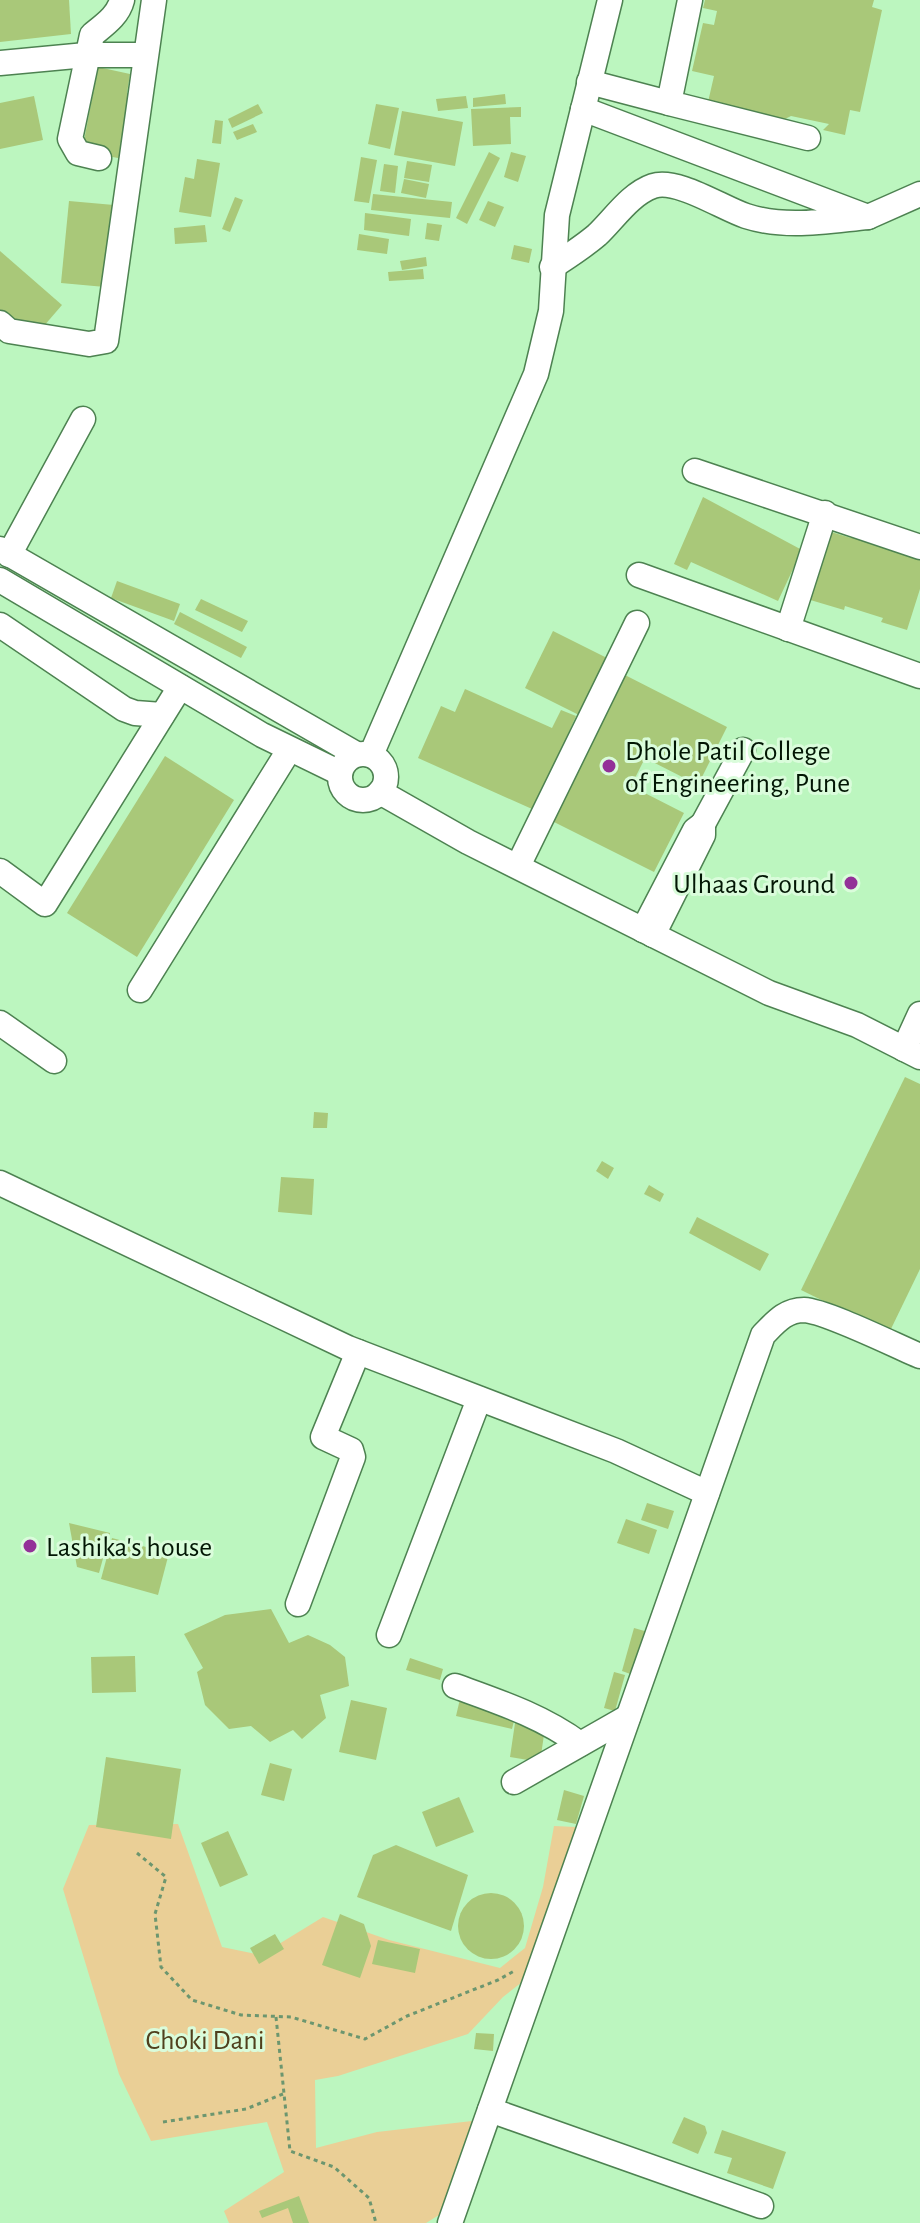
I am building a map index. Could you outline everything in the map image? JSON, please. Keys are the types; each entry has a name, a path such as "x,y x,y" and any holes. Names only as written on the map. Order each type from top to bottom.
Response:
{"street":[{"path":"99,158 78,153 70,139 92,35 109,22 122,0"},
{"path":"0,323 9,331 89,344 106,341 154,0"},
{"path":"0,610 6,584 289,750 355,761 382,764 386,779 380,792 367,800 351,797 342,786 355,761 536,374 551,311 557,215 610,0"},
{"path":"669,103 690,0"},
{"path":"0,63 86,55 145,55"},
{"path":"589,82 808,138"},
{"path":"583,109 868,217"},
{"path":"552,267 595,237 637,195 654,186 669,185 770,223 793,224 868,217 920,194"},
{"path":"83,419 5,552 355,761"},
{"path":"695,471 920,547"},
{"path":"788,629 825,513"},
{"path":"639,575 920,676"},
{"path":"518,866 637,623"},
{"path":"0,625 124,709 162,715"},
{"path":"0,871 45,904 180,687"},
{"path":"140,990 289,750"},
{"path":"648,932 695,830 703,824 743,750"},
{"path":"380,792 468,842 769,993 857,1025 912,1053 920,1014"},
{"path":"0,1023 54,1061"},
{"path":"0,1183 358,1352 616,1451 707,1493"},
{"path":"450,2223 763,1335 781,1316 803,1310 821,1314 920,1356"},
{"path":"298,1604 353,1457 351,1450 323,1437 358,1352"},
{"path":"389,1635 479,1399"},
{"path":"455,1686 527,1712 580,1744"},
{"path":"514,1782 628,1717"},
{"path":"490,2110 761,2206"}],"path":[{"path":"137,1853 166,1877 155,1914 161,1967 192,2000 241,2015 291,2017 365,2039 407,2016 518,1969"},
{"path":"276,2017 290,2151 334,2167 369,2198 376,2223"},
{"path":"163,2122 246,2109 283,2094"}],"green space":[{"name":"Choki Dani","path":"178,1824 222,1947 261,1955 323,1917 389,1940 500,1968 525,1948 543,1887 554,1826 576,1827 572,1864 531,1975 503,1997 468,2034 338,2076 315,2080 316,2148 377,2132 472,2121 439,2215 426,2223 229,2223 224,2211 284,2172 267,2122 151,2141 119,2074 63,1889 89,1825"}],"building":[{"path":"0,0 69,0 71,34 0,42"},
{"path":"705,0 874,0 872,7 882,10 860,112 850,110 845,135 823,130 829,124 791,116 785,119 708,102 714,76 692,71 703,23 714,25 717,11 703,8"},
{"path":"98,67 130,74 127,93 135,94 123,159 82,151"},
{"path":"505,94 506,104 473,107 473,98"},
{"path":"34,96 43,140 0,149 0,103"},
{"path":"466,96 468,108 438,111 436,99"},
{"path":"258,104 263,113 232,128 228,119"},
{"path":"376,104 399,108 390,149 368,144"},
{"path":"521,107 521,117 510,117 511,144 473,146 471,109"},
{"path":"402,111 463,122 455,166 394,155"},
{"path":"215,120 223,121 221,144 212,143"},
{"path":"253,124 257,132 237,140 233,132"},
{"path":"489,152 500,158 467,224 456,218"},
{"path":"511,152 526,156 518,182 504,177"},
{"path":"361,157 377,160 369,203 354,201"},
{"path":"197,159 220,163 211,217 179,212 185,177 194,179"},
{"path":"407,161 432,165 429,182 404,178"},
{"path":"384,164 398,166 395,193 380,191"},
{"path":"404,179 429,184 426,198 401,193"},
{"path":"373,194 452,202 450,218 371,210"},
{"path":"235,197 243,200 230,232 222,229"},
{"path":"69,201 114,205 105,287 61,283"},
{"path":"488,201 504,207 495,227 479,220"},
{"path":"365,213 411,219 409,236 364,230"},
{"path":"427,223 442,225 439,241 425,239"},
{"path":"205,225 207,242 175,244 174,228"},
{"path":"359,234 389,239 387,254 357,250"},
{"path":"514,245 532,249 529,263 511,259"},
{"path":"0,251 62,305 37,334 0,313"},
{"path":"426,257 427,266 402,270 400,261"},
{"path":"423,269 424,279 389,281 388,272"},
{"path":"703,497 802,550 778,601 691,562 687,570 674,564"},
{"path":"828,531 851,538 853,532 920,552 920,589 907,630 881,622 883,618 845,606 844,610 807,599"},
{"path":"117,581 180,604 174,621 111,598"},
{"path":"201,599 248,621 242,632 195,610"},
{"path":"180,612 247,647 241,658 174,624"},
{"path":"553,631 609,659 581,716 525,688"},
{"name":"Dhole Patil College of Engineering, Pune","path":"623,674 727,727 698,785 645,758 631,786 684,813 654,872 550,820"},
{"path":"465,689 552,728 561,710 576,716 554,766 541,813 418,758 441,706 455,712"},
{"path":"165,756 234,800 137,957 67,913"},
{"path":"905,1077 920,1084 920,1269 889,1333 801,1290"},
{"path":"314,1112 328,1113 327,1128 313,1128"},
{"path":"602,1161 614,1168 608,1179 596,1171"},
{"path":"281,1177 314,1179 312,1215 278,1212"},
{"path":"649,1185 664,1194 660,1202 644,1194"},
{"path":"697,1217 769,1254 760,1271 689,1233"},
{"path":"647,1503 674,1511 668,1529 641,1520"},
{"path":"626,1519 657,1530 649,1554 617,1543"},
{"path":"69,1523 110,1533 99,1573 77,1567"},
{"path":"112,1538 169,1553 158,1595 101,1579"},
{"path":"271,1609 289,1643 308,1635 330,1645 345,1657 349,1686 320,1695 326,1718 302,1739 293,1730 270,1742 251,1726 229,1729 205,1705 197,1672 203,1668 184,1634 225,1615"},
{"path":"634,1628 648,1632 636,1676 622,1671"},
{"path":"135,1656 136,1692 92,1693 91,1657"},
{"path":"410,1658 443,1669 440,1680 406,1670"},
{"path":"614,1672 625,1675 615,1711 604,1708"},
{"path":"460,1699 516,1713 512,1729 456,1716"},
{"path":"351,1700 387,1708 376,1760 339,1752"},
{"path":"515,1723 545,1728 540,1762 510,1757"},
{"path":"106,1757 181,1769 171,1839 96,1827"},
{"path":"270,1763 292,1769 284,1801 261,1795"},
{"path":"564,1790 584,1796 576,1824 557,1820"},
{"path":"459,1797 474,1832 436,1847 422,1812"},
{"path":"228,1831 248,1875 220,1887 201,1843"},
{"path":"396,1845 468,1875 451,1931 357,1897 373,1855"},
{"path":"497,1893 515,1902 522,1913 522,1939 515,1950 504,1957 485,1959 467,1950 460,1939 458,1920 467,1902 478,1895"},
{"path":"340,1914 364,1924 371,1946 360,1978 322,1965"},
{"path":"275,1934 284,1949 259,1964 250,1948"},
{"path":"378,1940 420,1949 415,1973 372,1964"},
{"path":"476,2033 494,2034 493,2051 474,2049"},
{"path":"684,2117 705,2126 707,2133 698,2154 672,2143"},
{"path":"722,2130 786,2152 773,2189 727,2173 732,2158 714,2153"},
{"path":"299,2196 309,2223 293,2223 288,2208 262,2218 259,2211"}],"place":[{"name":"Dhole Patil College of Engineering, Pune","path":"609,766"},
{"name":"Ulhaas Ground","path":"851,883"},
{"name":"Lashika's house","path":"30,1546"}]}
